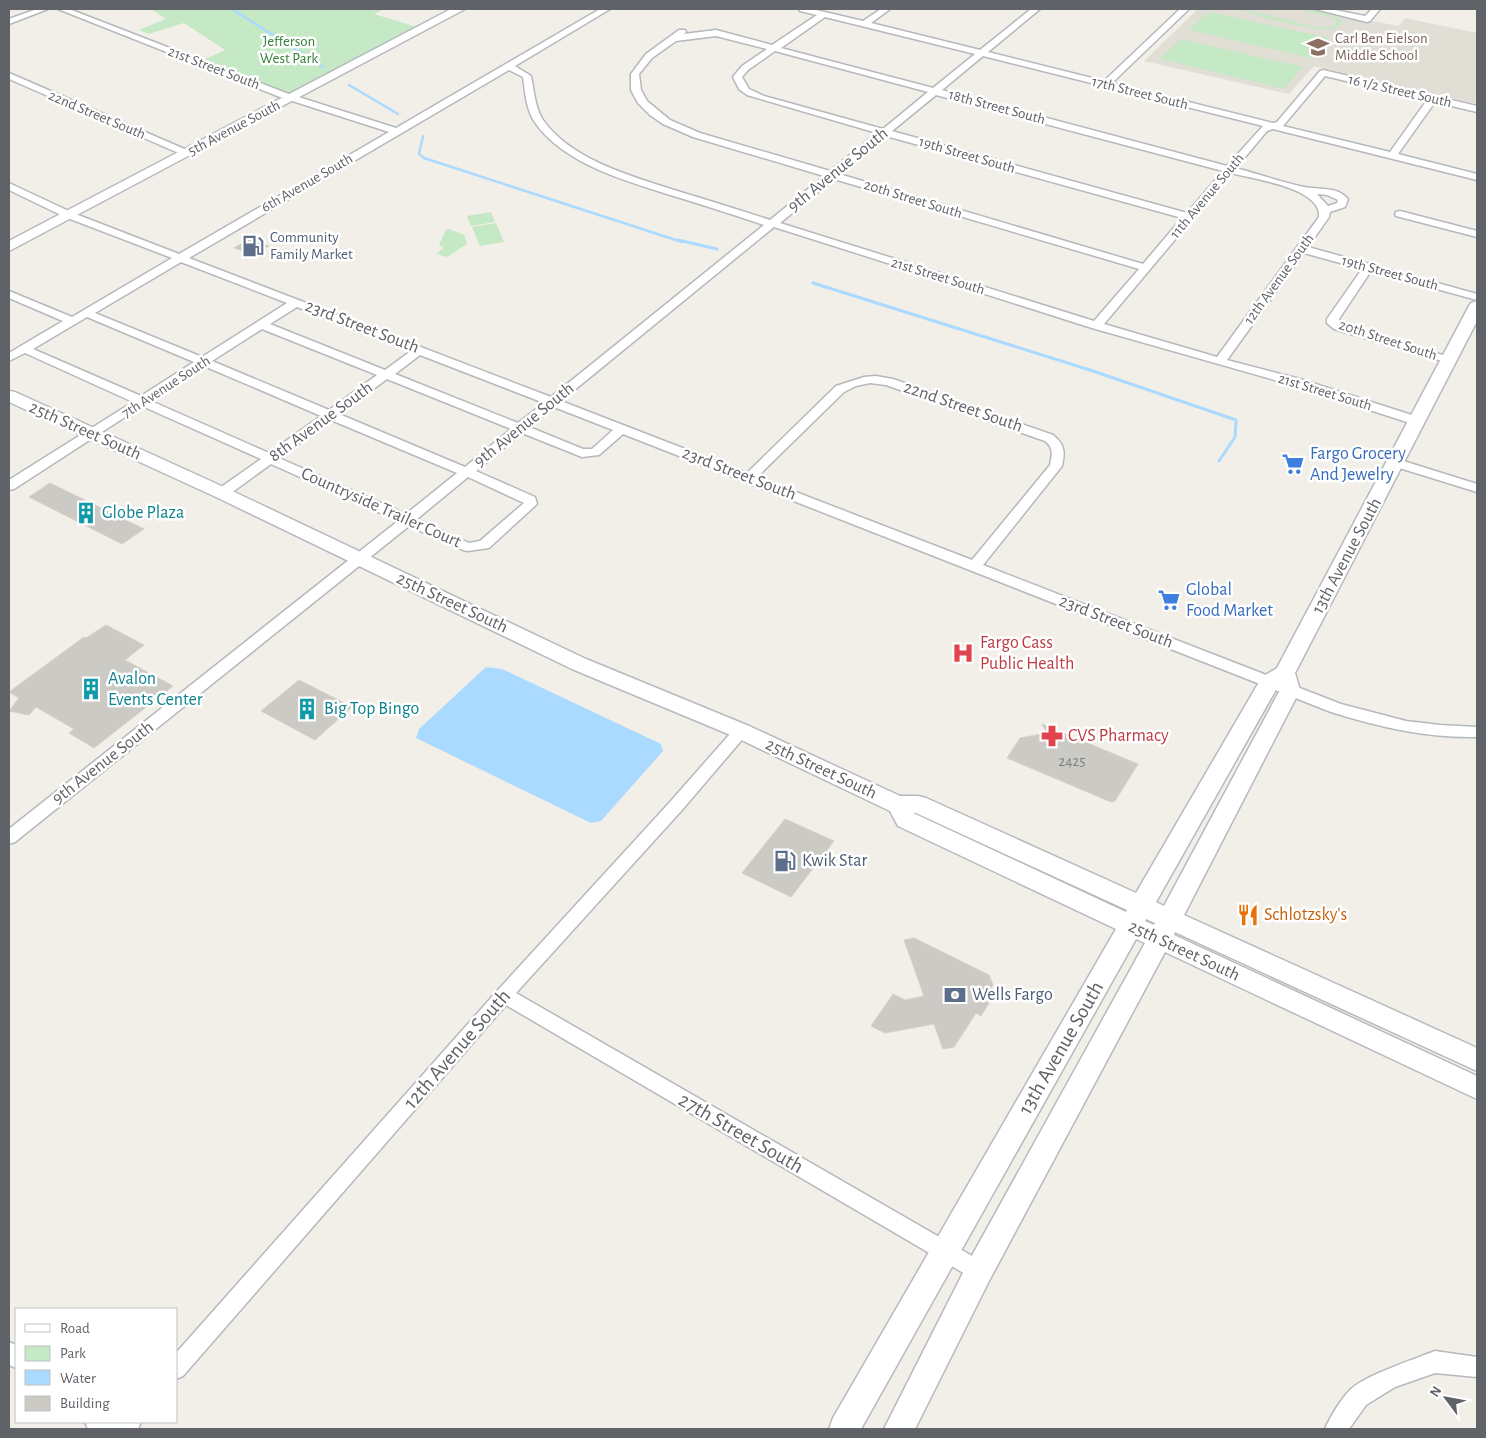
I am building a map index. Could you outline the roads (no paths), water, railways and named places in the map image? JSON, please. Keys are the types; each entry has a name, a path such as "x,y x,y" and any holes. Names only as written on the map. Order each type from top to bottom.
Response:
{"main road":[{"name":"5th Avenue South","path":"9,247 459,9"},
{"name":"13th Avenue South","path":"899,1429 979,1271 1164,929 1281,681 1477,306"},
{"name":"25th Street South","path":"9,396 222,493 579,664 741,731 898,805 918,804 1477,1088"},
{"name":"13th Avenue South","path":"844,1429 1136,916 1281,681"},
{"name":"25th Street South","path":"1164,929 1477,1060"}],"street":[{"path":"9,22 44,9"},
{"name":"21st Street South","path":"62,9 291,97 396,131"},
{"name":"6th Avenue South","path":"9,358 606,9"},
{"name":"17th Street South","path":"803,9 1477,177"},
{"path":"865,24 886,9"},
{"name":"9th Avenue South","path":"9,838 360,559 1036,9"},
{"path":"1105,84 1185,9"},
{"path":"1319,9 1367,19 1376,9"},
{"path":"774,48 824,14"},
{"name":"18th Street South","path":"654,113 646,107 636,90 635,74 649,56 676,38 716,33 1230,168 1305,190 1315,197 1326,210"},
{"name":"19th Street South","path":"774,48 744,68 736,77 738,85 745,91 772,101 1190,217"},
{"name":"21st Street South","path":"507,66 527,76 532,103 539,120 569,150 630,179 1096,326 1417,420"},
{"name":"16 1/2 Street South","path":"1323,73 1477,109"},
{"name":"11th Avenue South","path":"1096,326 1264,129 1280,124 1323,73"},
{"name":"22nd Street South","path":"9,76 186,153"},
{"path":"1392,156 1433,99"},
{"name":"20th Street South","path":"654,113 666,122 688,132 1146,268"},
{"name":"23rd Street South","path":"9,186 69,215 749,478 979,562 1281,681 1336,708 1390,725 1454,732 1477,732"},
{"name":"12th Avenue South","path":"1220,361 1302,248 1324,216 1326,210 1341,205 1343,200 1335,193 1305,190"},
{"path":"1400,214 1477,234"},
{"name":"19th Street South","path":"1302,248 1477,297"},
{"name":"20th Street South","path":"1368,267 1333,319 1333,323 1338,327 1449,360"},
{"path":"9,294 72,321"},
{"name":"7th Avenue South","path":"9,486 297,302"},
{"name":"Countryside Trailer Court","path":"25,349 468,547 479,547 506,527 531,504 530,500 467,472 86,313"},
{"path":"262,325 582,453 595,452 622,428"},
{"name":"8th Avenue South","path":"222,493 420,350"},
{"name":"22nd Street South","path":"749,478 840,389 858,381 869,379 889,382 1041,434 1055,443 1060,453 1056,466 979,562"},
{"path":"1396,462 1477,488"},
{"name":"12th Avenue South","path":"178,1367 504,995 676,806 741,731"},
{"name":"27th Street South","path":"504,995 979,1271"},
{"path":"1336,1429 1358,1397 1389,1379 1435,1362 1477,1367"}],"water":[{"path":"486,667 502,669 661,744 663,751 601,821 591,823 416,738 419,729"}],"waterway":[{"path":"232,9 323,67"},
{"path":"349,85 398,114"},
{"path":"423,136 419,154 424,158 682,242"},
{"path":"678,240 717,249"},
{"path":"813,283 1093,371 1236,420 1235,437 1219,461"}],"place":[{"name":"Carl Ben Eielson Middle School","path":"1318,47"},
{"name":"Community Family Market","path":"253,246"},
{"name":"Fargo Grocery And Jewelry","path":"1293,464"},
{"name":"Globe Plaza","path":"86,513"},
{"name":"Global Food Market","path":"1169,600"},
{"name":"Fargo Cass Public Health","path":"963,653"},
{"name":"Avalon Events Center","path":"91,689"},
{"name":"Big Top Bingo","path":"307,709"},
{"name":"CVS Pharmacy","path":"1052,736"},
{"name":"Kwik Star","path":"785,861"},
{"name":"Schlotzsky's","path":"1248,915"},
{"name":"Wells Fargo","path":"955,995"}],"park label":[{"name":"Jefferson West Park","path":"289,50"}]}
